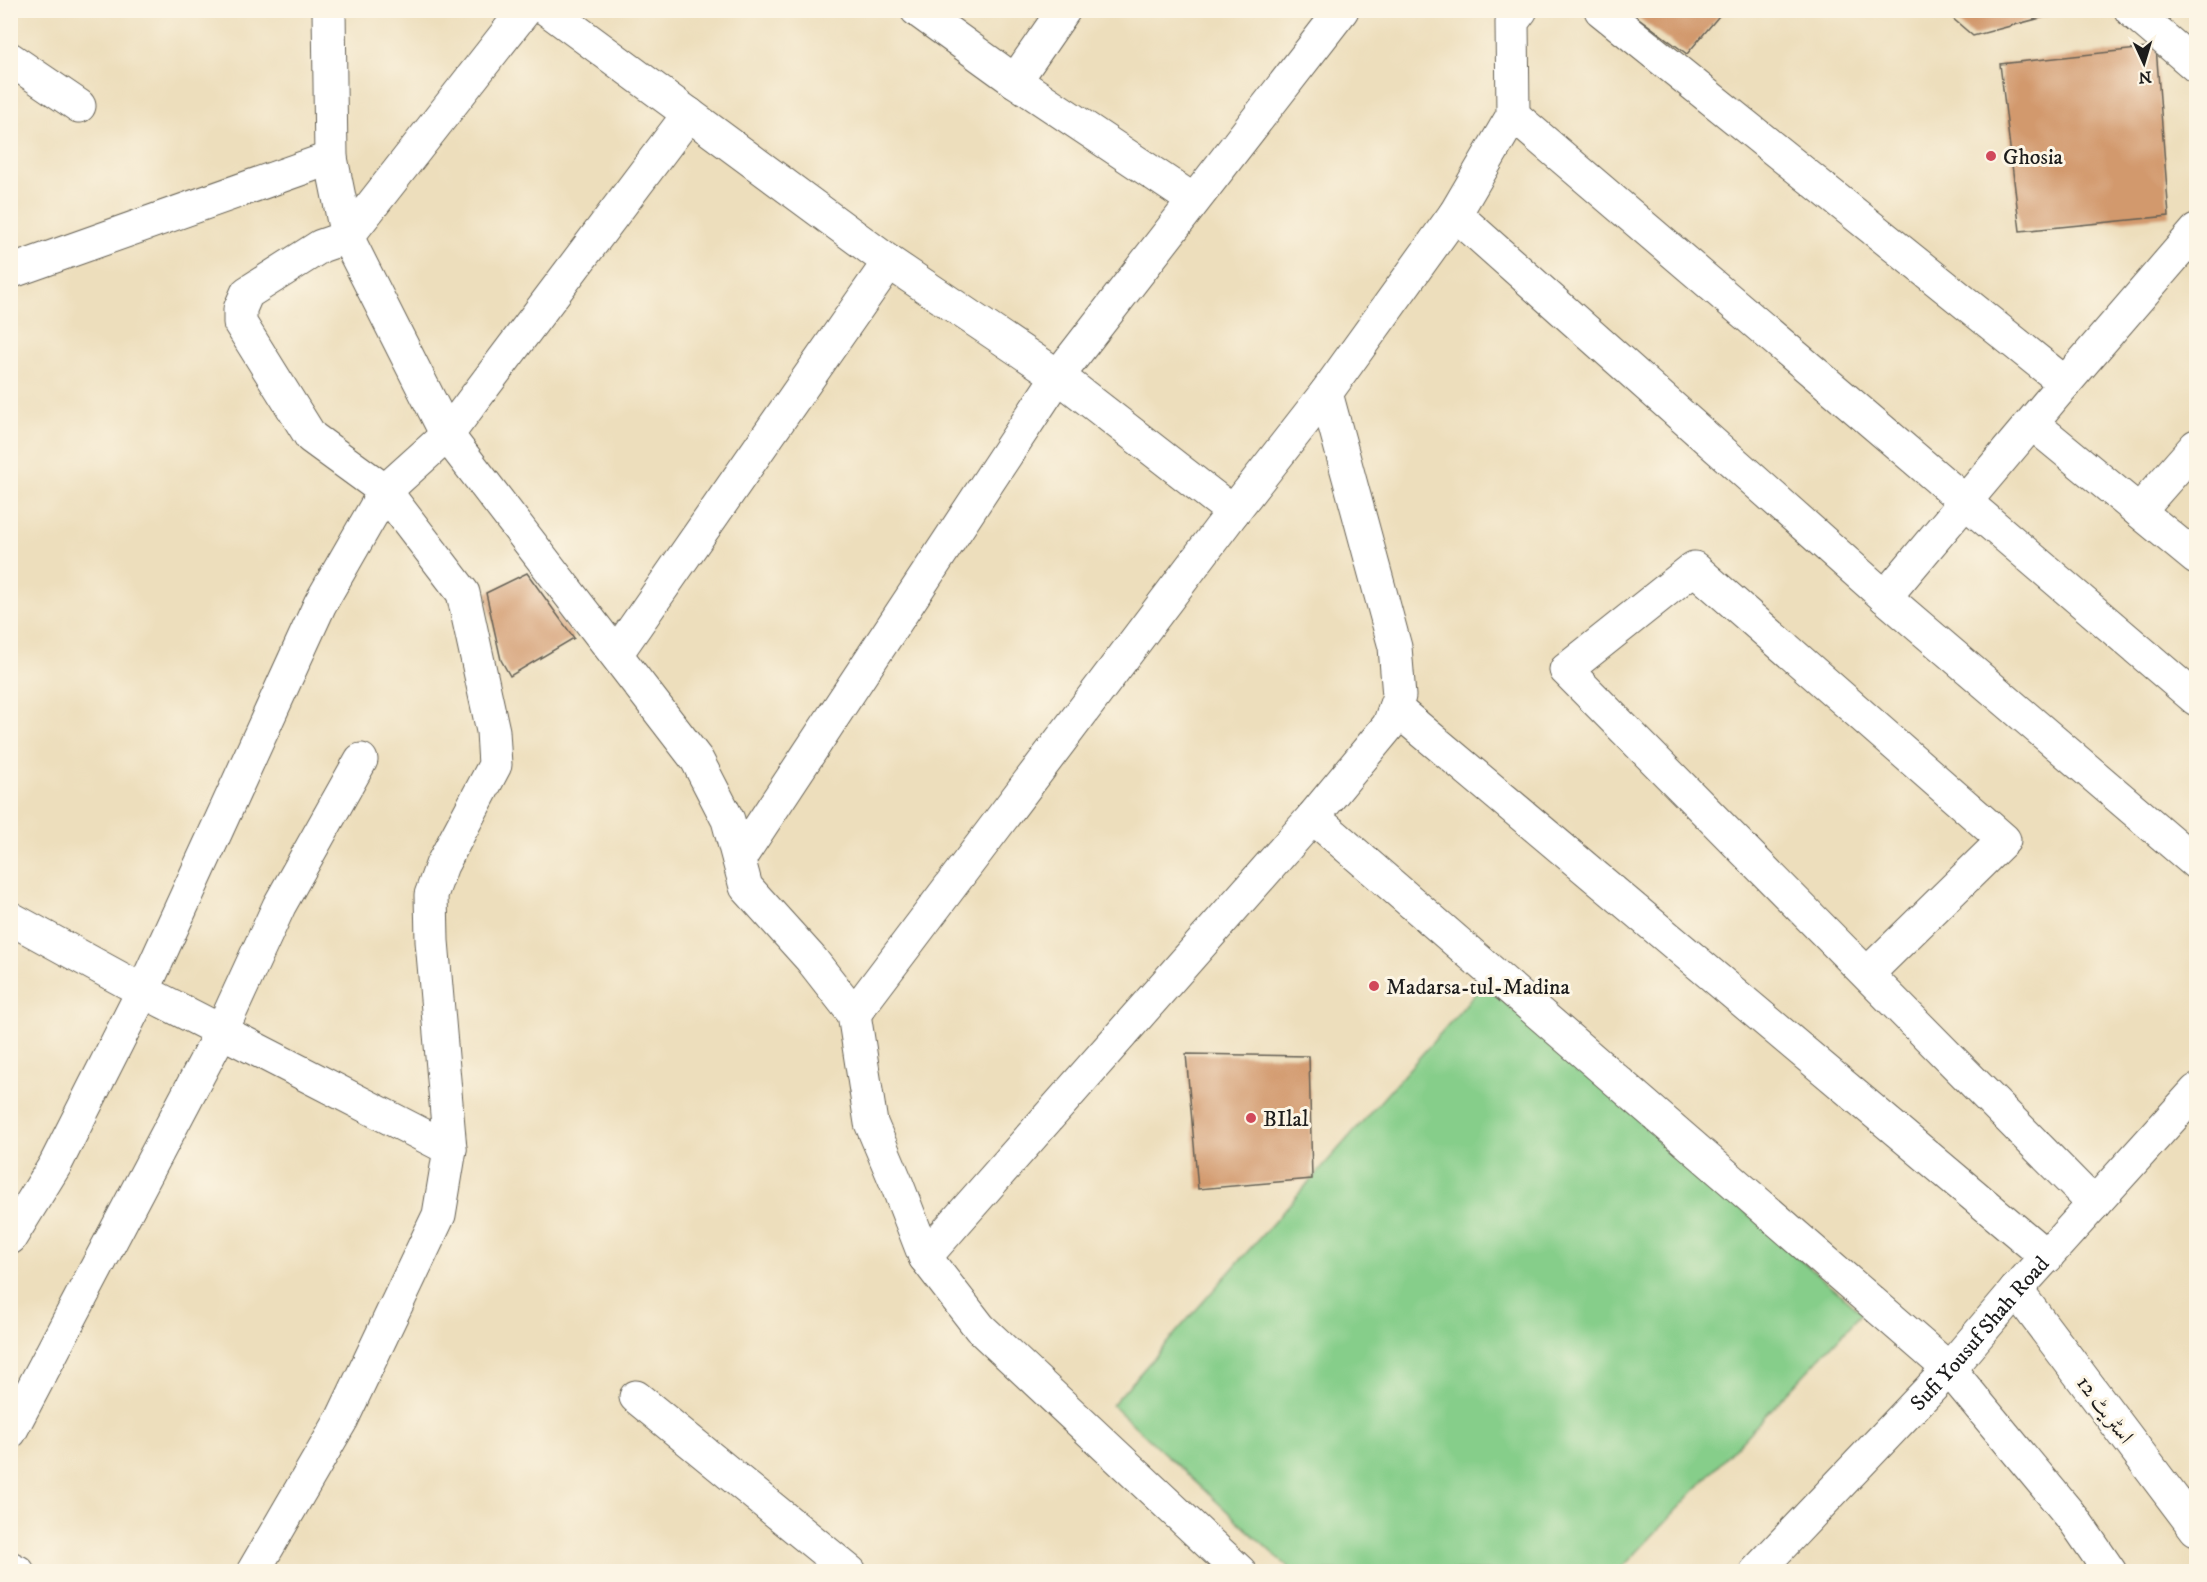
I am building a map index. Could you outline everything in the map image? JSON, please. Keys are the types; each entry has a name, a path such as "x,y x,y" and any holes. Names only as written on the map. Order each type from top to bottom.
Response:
{"street":[{"path":"329,10 331,158 346,237 447,435 698,760 728,820 746,887 811,959 854,1014 871,1123 897,1182 925,1257 980,1329 1240,1572"},
{"path":"253,1572 342,1419 439,1215 450,1149 432,941 431,895 442,865 495,765 493,731 463,593 385,491 311,437 240,323 240,309 247,293 321,246 346,237 525,10"},
{"path":"549,10 890,262 1058,376 1233,512"},
{"path":"917,10 1016,81 1193,200"},
{"path":"1016,81 1064,10"},
{"path":"739,860 1058,376 1342,10"},
{"path":"1601,10 2065,383"},
{"path":"2131,10 2196,66"},
{"path":"854,1014 1233,512 1326,393 1455,214 1513,115 1509,14"},
{"path":"10,59 78,105"},
{"path":"10,1238 55,1166 143,991 320,604 385,491 447,435 689,114"},
{"path":"1513,115 2196,699"},
{"path":"10,272 331,158"},
{"path":"1455,214 1886,597 2196,863"},
{"path":"1886,597 2196,231"},
{"path":"616,654 890,262"},
{"path":"925,1257 1313,817 1389,725 1399,696 1395,647 1326,393"},
{"path":"2033,424 2196,558"},
{"path":"2139,511 2196,446"},
{"path":"1868,975 2004,840 1694,568 1566,670 2094,1204"},
{"path":"1395,708 2047,1257"},
{"path":"10,1432 221,1032 279,906 361,760"},
{"path":"1313,817 1949,1369 2075,1521 2110,1572"},
{"path":"10,918 221,1032 450,1149"},
{"name":"Sufi Yousuf Shah Road","path":"1756,1572 1949,1369 2016,1290 2196,1091"},
{"name":"اسٹریٹ 12","path":"2016,1290 2196,1529"},
{"path":"636,1397 849,1572"},
{"path":"10,1568 18,1572"}],"green space":[{"path":"1484,984 1862,1313 1619,1571 1292,1571 1112,1405"}],"building":[{"path":"1628,10 1724,10 1687,54"},
{"path":"1943,10 2053,10 2048,16 1973,36"},
{"path":"2156,47 2169,216 2020,231 2000,64"},
{"path":"527,573 574,638 510,676 501,660 486,593"},
{"name":"BIlal","path":"1186,1054 1309,1056 1312,1179 1198,1189"}],"place":[{"name":"Ghosia","path":"1991,156"},
{"name":"Madarsa-tul-Madina","path":"1374,986"},
{"name":"BIlal","path":"1251,1118"}]}
